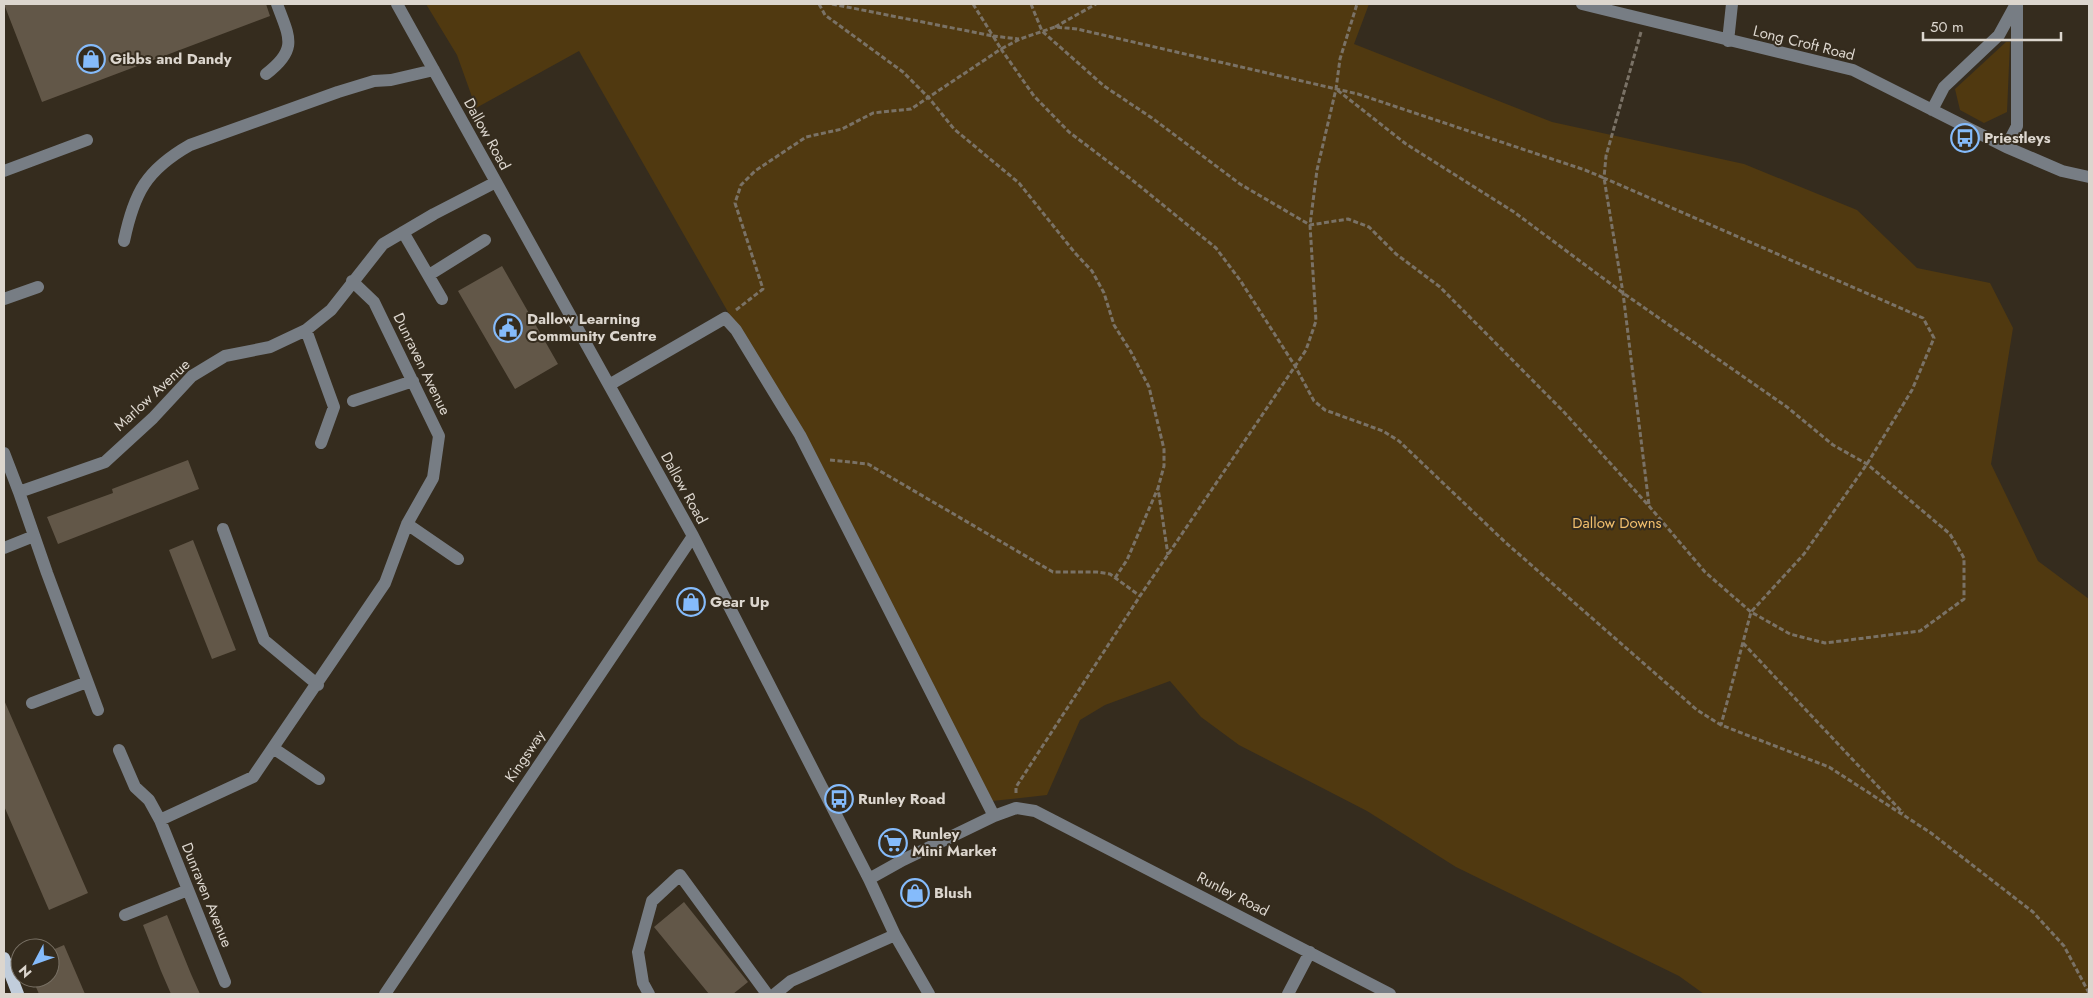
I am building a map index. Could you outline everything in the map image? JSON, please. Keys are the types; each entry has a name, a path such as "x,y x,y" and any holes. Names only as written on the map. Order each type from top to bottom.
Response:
{"main road":[{"path":"4,958 18,994"}],"street":[{"path":"266,74 277,66 286,54 290,39 277,4"},
{"name":"Dallow Road","path":"397,4 693,536 870,879 895,935 929,994"},
{"name":"Long Croft Road","path":"1582,4 1728,41 1854,70 2006,147 2062,171 2089,177"},
{"path":"1728,41 1732,4"},
{"path":"1932,110 1944,87 1999,35 2016,4"},
{"path":"2006,147 2017,126 2016,4"},
{"path":"124,241 130,214 139,191 157,169 176,153 190,145 356,86 434,70"},
{"path":"4,171 87,140"},
{"name":"Marlow Avenue","path":"19,492 105,462 153,418 192,376 225,356 270,347 306,330 330,310 383,244 434,214 496,182"},
{"path":"403,232 442,299"},
{"path":"429,275 484,240"},
{"name":"Dunraven Avenue","path":"160,820 253,777 318,685 385,583 407,524 434,478 439,436 374,302 352,281"},
{"path":"4,299 38,287"},
{"path":"609,385 726,318 736,330 800,435 994,816"},
{"path":"306,330 334,408 321,443"},
{"path":"353,401 413,381"},
{"path":"4,453 7,471 19,492 98,710"},
{"path":"407,524 458,559"},
{"path":"223,529 264,640 318,685"},
{"path":"4,548 34,536"},
{"name":"Kingsway","path":"385,994 693,536"},
{"path":"32,703 87,682"},
{"path":"273,748 319,779"},
{"name":"Dunraven Avenue","path":"119,750 135,787 149,800 160,820 225,982"},
{"path":"870,879 903,860 994,816 1016,808"},
{"name":"Runley Road","path":"1016,808 1035,811 1390,994"},
{"path":"648,994 642,983 638,952 652,901 680,875 767,994"},
{"path":"125,915 188,890"},
{"path":"775,994 791,981 895,935"},
{"path":"1288,994 1310,952"}],"path":[{"path":"819,4 825,15 903,72 929,98 954,129 1019,183 1075,253 1092,270 1104,293 1114,324 1132,352 1149,388 1164,449 1164,466 1158,488 1127,560 1115,578"},
{"path":"832,4 993,36 1020,39"},
{"path":"973,4 1001,49 1034,96 1069,132 1131,179 1216,248 1240,280 1295,366 1314,401 1325,410 1382,431 1399,441 1505,542 1697,710 1721,725 1829,767 1931,833 2033,912 2064,946 2089,993"},
{"path":"1031,4 1042,32 1104,86 1152,118 1240,184 1310,225 1348,219 1369,227 1396,254 1440,287 1563,411 1649,506 1705,572 1751,612 1790,634 1825,643 1920,631 1964,599 1964,558 1950,534 1867,464 1833,445 1787,408 1624,293 1514,212 1406,144 1336,89"},
{"path":"726,318 763,289 735,203 742,185 754,171 806,137 842,129 873,113 911,109 1001,49 1020,39 1055,27 1096,4"},
{"path":"1016,808 1016,787 1140,596 1306,350 1316,320 1310,225 1317,170 1336,89 1340,59 1357,4"},
{"path":"1645,20 1606,156 1604,178 1624,293 1649,506"},
{"path":"1055,27 1077,29 1358,94 1585,170 1923,318 1934,338 1912,390 1867,464 1804,554 1751,612 1721,725"},
{"path":"811,457 868,464 1053,572 1097,572 1110,574 1140,596"},
{"path":"1158,488 1168,556"},
{"path":"1743,643 1908,818"}],"green space":[{"name":"Dallow Downs","path":"426,4 1369,4 1354,44 1552,122 1744,164 1857,210 1917,268 1990,283 2013,328 1991,464 2038,561 2089,599 2089,994 1704,994 1679,976 1456,867 1367,811 1239,745 1201,717 1170,681 1105,705 1080,720 1047,795 983,802 828,487 579,51 476,108 457,55"},
{"path":"2006,42 2010,42 2007,112 1984,123 1960,110 1955,89"}],"building":[{"name":"Gibbs and Dandy","path":"4,4 266,4 270,16 42,102"},
{"name":"Dallow Learning Community Centre","path":"502,266 558,364 515,389 458,291"},
{"path":"188,460 199,489 58,544 47,517 113,493 112,489"},
{"path":"193,540 236,650 212,659 169,550"},
{"path":"4,700 88,893 49,910 4,806"},
{"path":"684,902 748,982 733,994 709,994 654,927"},
{"path":"167,915 200,994 171,994 161,971 143,925"},
{"path":"64,945 85,994 39,994 36,988 60,988 60,947"}],"place":[{"name":"Gibbs and Dandy","path":"91,59"},
{"name":"Priestleys","path":"1965,138"},
{"name":"Dallow Learning Community Centre","path":"508,328"},
{"name":"Gear Up","path":"691,602"},
{"name":"Runley Road","path":"839,799"},
{"name":"Runley Mini Market","path":"893,843"},
{"name":"Blush","path":"915,893"}]}
